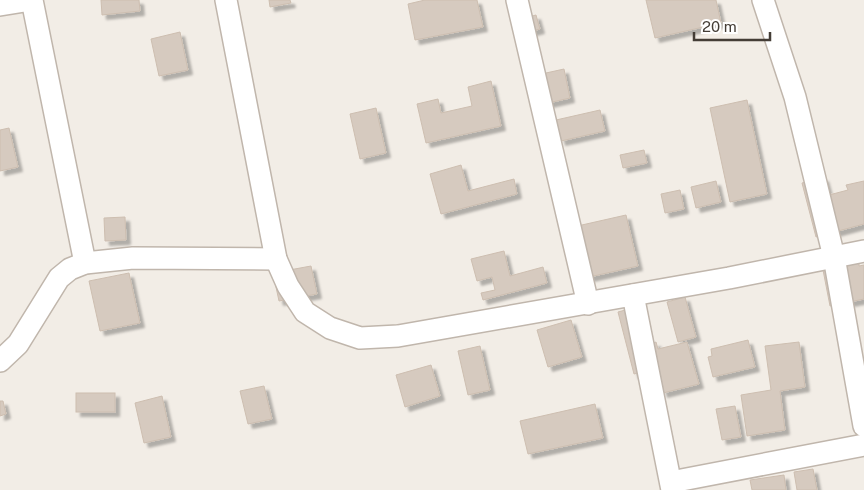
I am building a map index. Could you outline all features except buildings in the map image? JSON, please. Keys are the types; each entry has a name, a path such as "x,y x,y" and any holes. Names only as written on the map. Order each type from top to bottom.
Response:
{"street":[{"path":"0,5 31,0 85,263"},
{"path":"226,0 276,259 288,286 305,312 330,328 360,338 398,336 588,304 864,251"},
{"path":"517,0 588,304"},
{"path":"763,0 795,97 834,257 864,426"},
{"path":"0,361 18,344 59,278 70,269 85,263 133,258 276,259"},
{"path":"633,295 672,486 864,445"}]}
